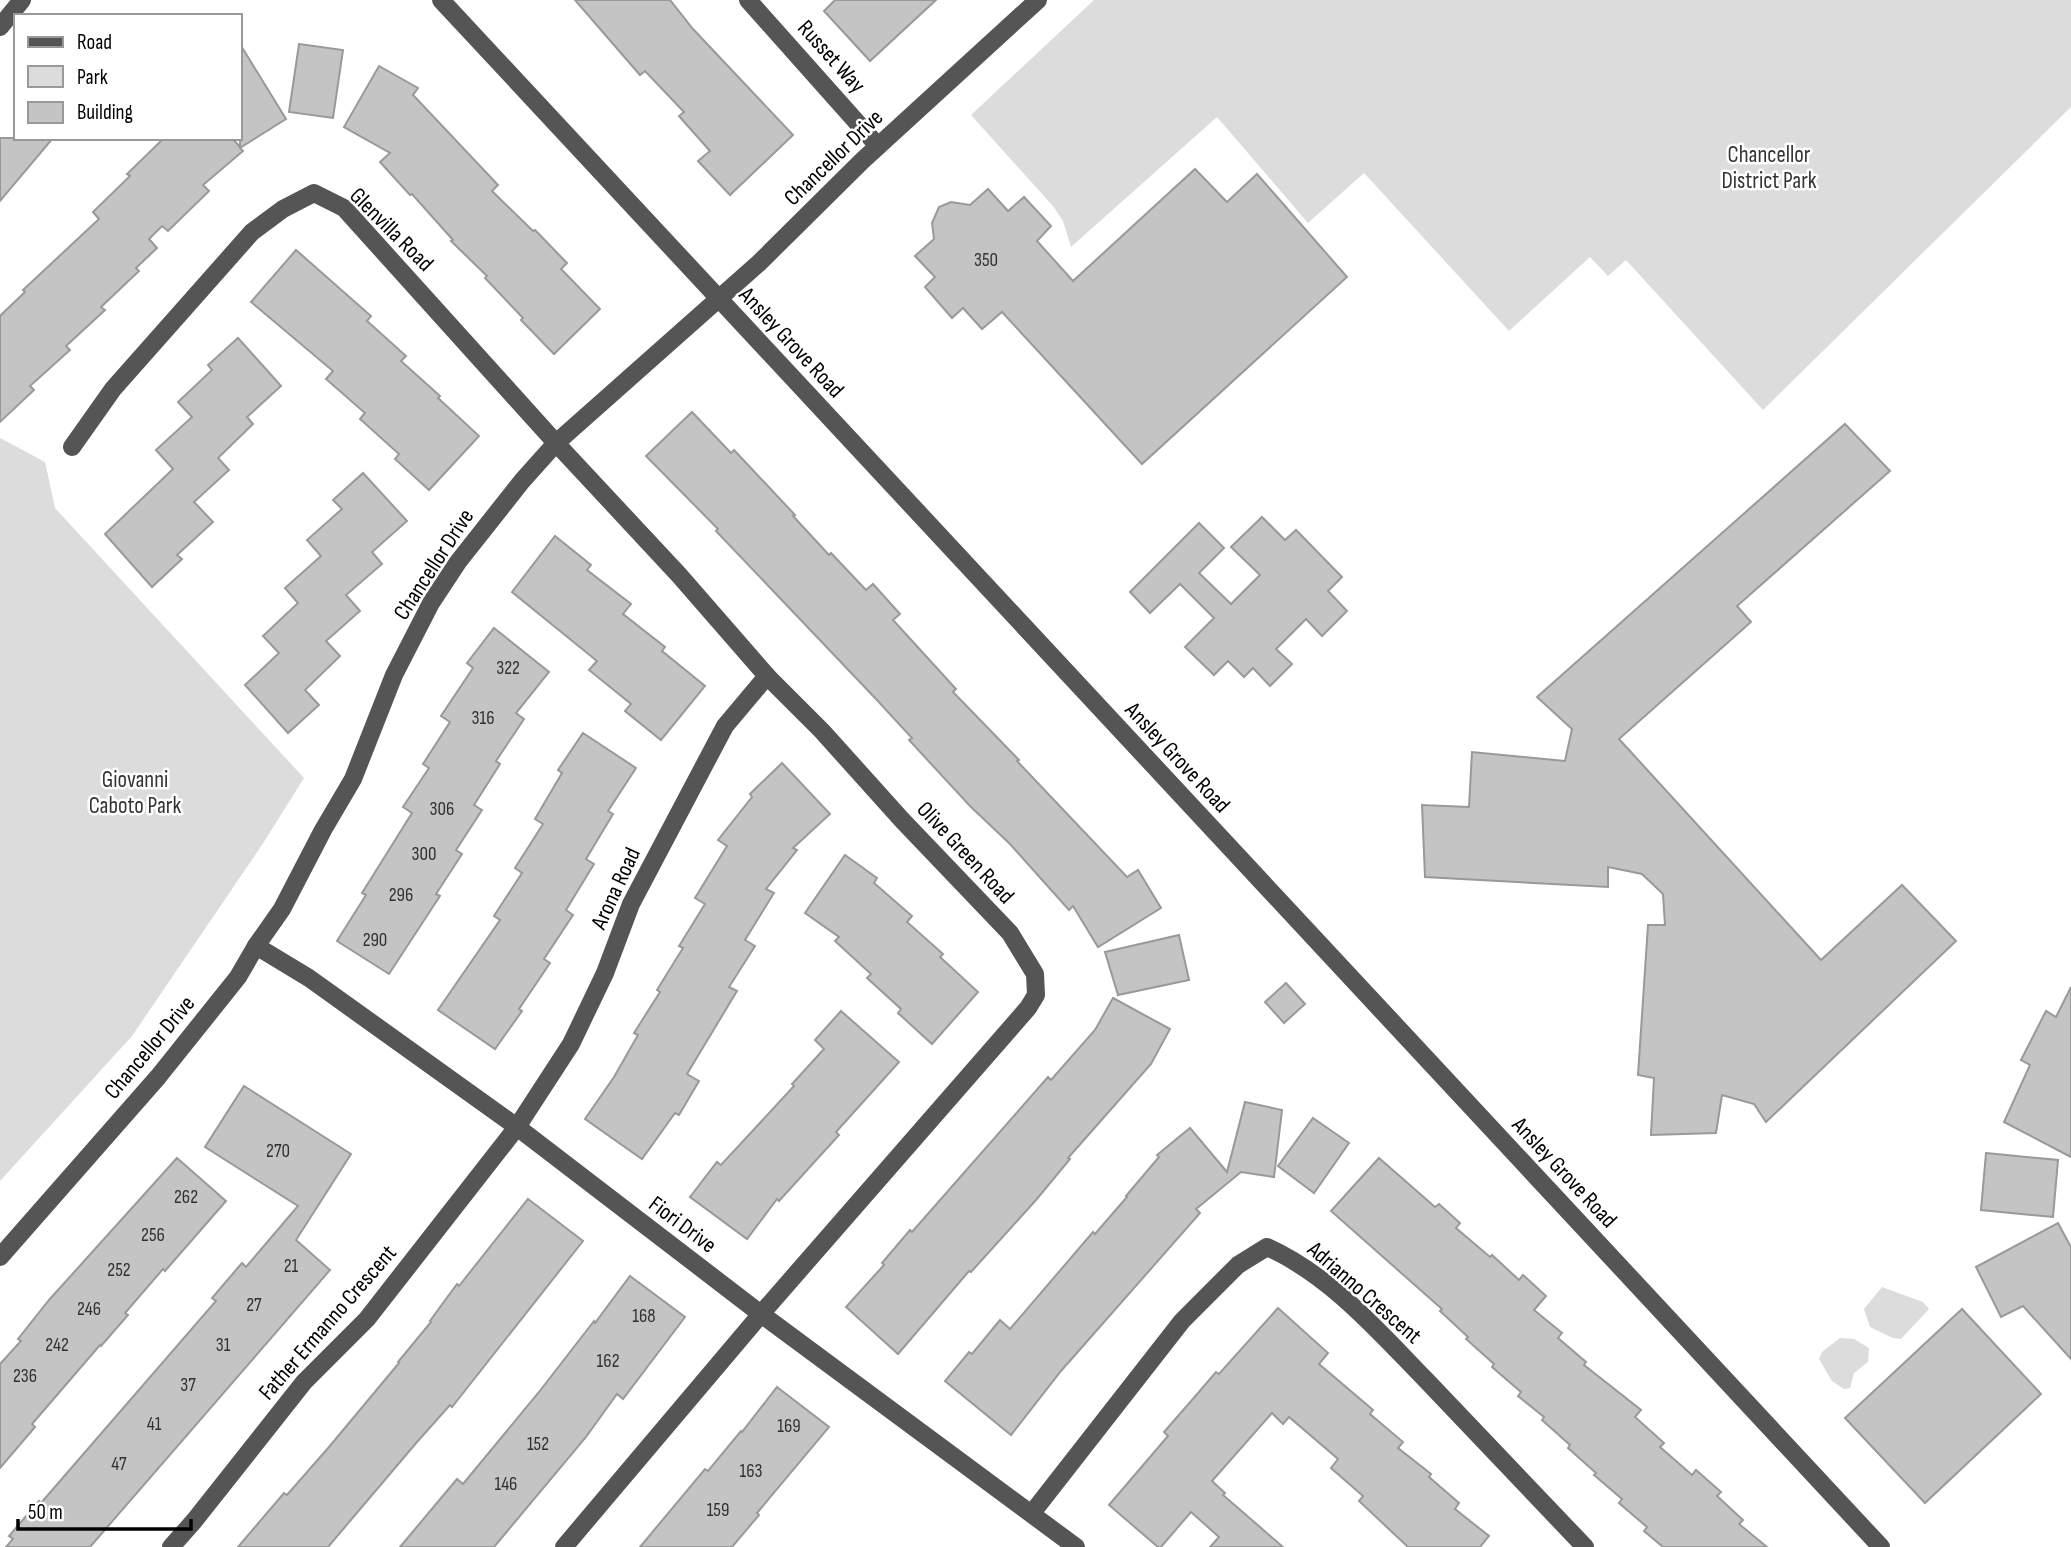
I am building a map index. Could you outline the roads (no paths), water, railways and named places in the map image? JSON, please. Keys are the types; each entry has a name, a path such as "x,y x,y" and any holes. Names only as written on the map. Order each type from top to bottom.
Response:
{"street":[{"path":"0,27 22,0"},
{"name":"Ansley Grove Road","path":"441,0 1881,1547"},
{"name":"Russet Way","path":"748,0 878,146"},
{"name":"Chancellor Drive","path":"0,1257 158,1077 238,977 282,909 353,779 394,676 431,603 487,523 556,443 759,263 878,146 1038,0"},
{"name":"Glenvilla Road","path":"72,447 113,389 252,232 283,209 314,194 344,208 556,443"},
{"name":"Olive Green Road","path":"556,443 679,575 767,676 822,731 1010,933 1035,974 1036,995 1028,1008 761,1314"},
{"name":"Arona Road","path":"517,1127 571,1044 605,973 631,904 725,726 767,676"},
{"name":"Fiori Drive","path":"256,946 309,978 517,1127 761,1314 1076,1547"},
{"name":"Father Ermanno Crescent","path":"170,1547 194,1521 304,1382 367,1319 517,1127"},
{"name":"Adrianno Crescent","path":"1032,1513 1182,1321 1238,1265 1267,1247 1290,1257 1375,1327 1585,1547"},
{"path":"564,1547 761,1314"}],"park label":[{"name":"Chancellor District Park","path":"1769,167"},
{"name":"Giovanni Caboto Park","path":"135,792"}]}
